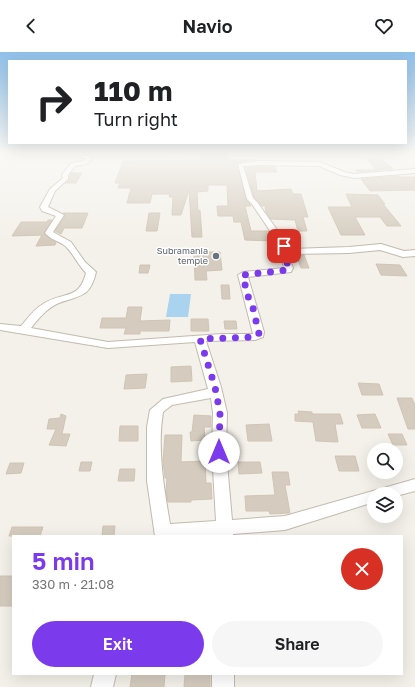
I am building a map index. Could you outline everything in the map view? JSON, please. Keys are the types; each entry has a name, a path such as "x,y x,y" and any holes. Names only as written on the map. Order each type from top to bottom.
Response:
{"street":[{"path":"24,330 35,315 49,304 71,298 85,290 90,281 91,272 82,264 68,244 49,233 50,228 56,223 60,215 45,209 44,206 49,199 52,190 62,182"},
{"path":"0,327 108,345 254,337 259,334 243,275 288,270 289,268 286,260 288,252 250,199 245,182"},
{"path":"288,252 349,250 381,247 403,254 415,254"},
{"path":"200,339 215,387 220,413 219,452 225,532"},
{"path":"215,387 214,391 209,394 168,402 157,410 154,427 155,481 164,534 225,532 285,523 367,498"},
{"path":"403,488 415,485"},
{"path":"102,687 105,675"},
{"path":"223,675 223,687"}],"water":[{"path":"170,294 191,294 188,317 166,317"}],"building":[{"path":"67,182 77,182 76,183 65,183"},
{"path":"115,182 242,182 246,199 251,206 245,206 251,231 269,231 272,241 245,240 241,222 234,222 233,216 218,216 217,206 228,206 227,185 208,185 208,191 197,192 202,237 192,237 189,190 181,215 172,215 173,197 169,197 170,194 152,194 150,203 127,203 131,188 118,188 120,183 115,183"},
{"path":"249,182 256,182 257,191 291,189 293,194 301,194 308,217 303,217 307,231 298,231 295,220 271,219 266,212 265,206 262,206 254,197"},
{"path":"363,182 415,182 415,190 370,191"},
{"path":"346,194 378,195 385,204 383,204 401,226 387,226 380,217 355,217 365,235 341,235 328,207 352,207"},
{"path":"63,213 88,213 82,228 64,228 61,234 55,231 65,216"},
{"path":"149,213 160,213 157,231 146,231"},
{"path":"48,220 52,220 44,233 56,243 55,245 36,246 42,235 12,236 21,222 47,222"},
{"path":"194,252 220,252 222,270 206,271 207,280 195,280"},
{"path":"296,255 304,255 309,268 301,268"},
{"path":"376,264 400,265 407,276 381,275"},
{"path":"140,265 150,265 148,273 139,273"},
{"path":"221,285 229,285 230,299 222,299"},
{"path":"128,307 142,307 140,321 170,320 169,331 140,331 140,334 124,334 126,328 100,328 102,318 126,318"},
{"path":"191,319 208,319 209,331 191,331"},
{"path":"224,321 236,321 237,329 225,329"},
{"path":"191,366 192,381 171,382 171,367"},
{"path":"147,374 145,388 124,389 126,375"},
{"path":"358,383 379,384 383,395 362,395"},
{"path":"397,398 412,398 415,405 415,429 408,429"},
{"path":"298,411 312,412 312,414 340,414 343,424 335,424 338,442 316,441 313,422 295,421 295,414 299,414"},
{"path":"61,414 66,416 62,434 70,434 66,446 49,445 56,429 47,429 49,419 60,418"},
{"path":"375,414 381,428 362,428 357,415"},
{"path":"194,415 211,416 211,427 204,427 205,440 191,441 190,432 192,432"},
{"path":"269,424 272,441 248,441 246,425"},
{"path":"120,426 138,426 138,441 119,441"},
{"path":"388,434 402,434 407,445 403,445 403,443 392,443"},
{"path":"165,435 182,435 181,462 205,461 206,483 211,483 212,499 191,500 191,502 168,502 166,492 167,478 165,478 163,461"},
{"path":"335,456 355,456 359,471 339,471"},
{"path":"81,462 92,462 90,471 79,471"},
{"path":"238,462 260,462 262,473 239,474"},
{"path":"10,463 24,463 21,473 6,474"},
{"path":"120,469 135,469 134,481 118,481"},
{"path":"272,472 288,472 290,485 285,485 290,513 270,514 269,511 246,511 245,496 275,495"},
{"path":"103,526 115,526 114,535 102,535"},
{"path":"12,527 43,527 40,535 9,536"},
{"path":"0,576 12,576 12,606 0,606"},
{"path":"132,675 165,675 164,687 130,687"},
{"path":"185,675 210,675 210,687 184,687"}],"place":[{"name":"Subramania temple","path":"216,256"}],"route":[{"path":"219,452 220,413 215,387 200,339 254,337 259,334 243,275 250,273 285,272 288,270 289,268 286,260 289,252 284,246"}]}
